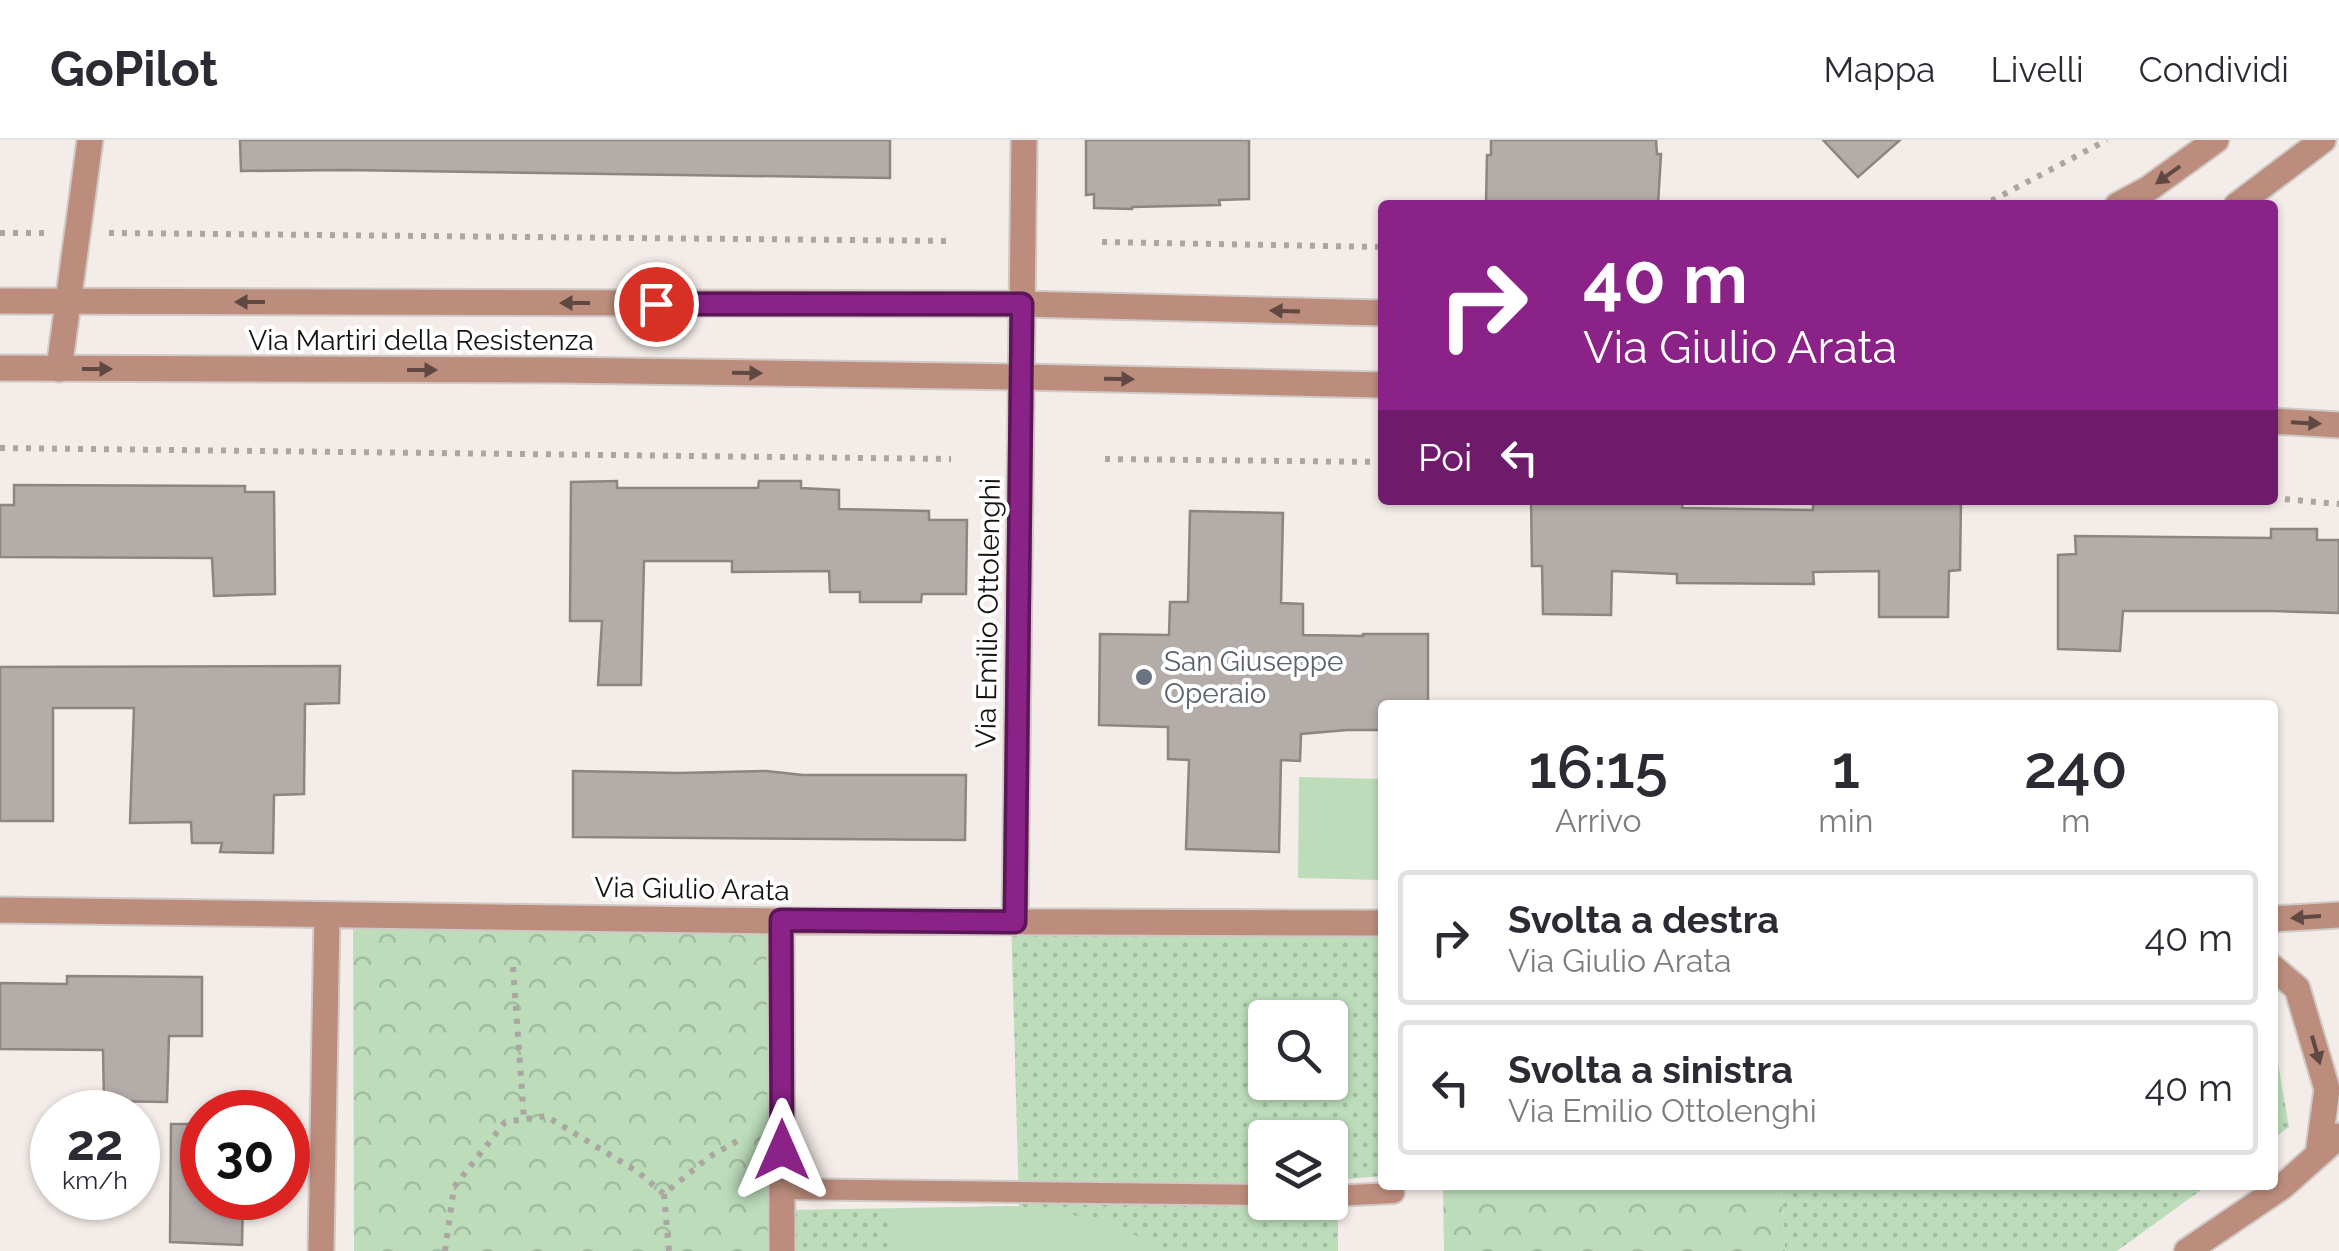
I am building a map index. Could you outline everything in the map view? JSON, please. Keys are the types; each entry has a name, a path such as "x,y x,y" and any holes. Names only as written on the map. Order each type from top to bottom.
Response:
{"street":[{"path":"59,369 90,140"},
{"name":"Via Emilio Ottolenghi","path":"1015,922 1024,140"},
{"path":"2127,200 2216,140"},
{"path":"2244,200 2323,140"},
{"name":"Via Martiri della Resistenza","path":"0,300 1022,304 1378,314"},
{"name":"Via Martiri della Resistenza","path":"0,368 541,370 1378,385"},
{"path":"2278,421 2339,425"},
{"name":"Via Giulio Arata","path":"0,910 1378,923"},
{"path":"321,1251 327,914"},
{"path":"2278,919 2339,915"},
{"path":"781,920 782,1251"},
{"path":"2278,972 2298,988 2327,1088 2318,1155"},
{"path":"2278,1189 2339,1136"},
{"path":"2187,1251 2277,1190"}],"lane":[{"path":"782,1189 1248,1195"},
{"path":"1348,1195 1394,1193"}],"path":[{"path":"1993,200 2107,140"},
{"path":"0,232 54,233"},
{"path":"104,232 948,240"},
{"path":"1102,242 1378,246"},
{"path":"0,448 952,458"},
{"path":"1105,459 1378,462"},
{"path":"2278,499 2339,504"},
{"path":"513,967 524,1119"},
{"path":"444,1251 454,1187 505,1122 546,1116 638,1172 664,1194 668,1251"},
{"path":"664,1194 709,1156 738,1140"}],"green space":[{"path":"1299,777 1378,779 1378,880 1298,878"},
{"path":"774,914 789,1251 354,1251 353,917"},
{"path":"1011,916 1378,933 1378,1176 1348,1179 1348,1120 1248,1120 1248,1220 1338,1220 1338,1251 789,1251 789,1210 1019,1206"},
{"path":"2278,1064 2289,1127 2278,1135"},
{"path":"1443,1190 1781,1190 1785,1251 1444,1251"},
{"path":"1781,1190 2201,1190 2117,1251 1785,1251"},
{"path":"1019,1206 1107,1221 1167,1251 888,1251 888,1209"}],"building":[{"path":"240,140 890,140 890,178 241,171"},
{"path":"1086,140 1249,140 1249,199 1219,200 1220,205 1094,208 1094,194 1086,195"},
{"path":"1491,140 1656,140 1657,154 1661,154 1658,200 1486,200 1487,155 1491,155"},
{"path":"1823,140 1900,140 1858,177"},
{"path":"617,481 617,488 758,488 759,481 801,481 801,488 839,490 839,509 929,511 929,520 967,520 966,594 922,594 921,602 860,602 860,592 830,592 829,571 732,572 732,561 644,561 641,685 598,685 602,621 570,621 571,482"},
{"path":"14,485 245,486 245,492 274,492 275,594 214,596 212,558 0,557 0,505 14,505"},
{"path":"1531,505 1813,510 1813,505 1961,505 1960,570 1949,571 1948,617 1879,617 1879,571 1813,572 1814,584 1677,583 1677,574 1612,571 1611,615 1543,614 1542,566 1532,566"},
{"name":"San Giuseppe Operaio","path":"1190,511 1283,513 1281,603 1303,604 1303,635 1428,634 1428,700 1378,700 1378,730 1301,734 1300,761 1281,760 1279,852 1186,849 1189,760 1168,759 1168,727 1099,725 1100,634 1169,635 1170,602 1188,602"},
{"path":"2271,529 2317,529 2317,540 2339,540 2339,613 2123,611 2120,651 2058,649 2058,555 2076,554 2075,536 2271,538"},
{"path":"340,666 339,703 305,704 304,794 274,795 273,853 220,852 222,843 192,843 191,822 130,823 134,708 53,708 53,821 0,821 0,667"},
{"path":"573,771 966,775 965,840 573,837"},
{"path":"67,976 202,977 202,1036 169,1036 167,1102 160,1102 160,1090 104,1090 103,1050 0,1049 0,983 67,984"},
{"path":"171,1124 180,1124 180,1220 243,1220 242,1245 170,1242"}],"place":[{"name":"San Giuseppe Operaio","path":"1144,677"}],"route":[{"path":"656,304 1022,304 1015,922 781,920 782,1150"}]}
